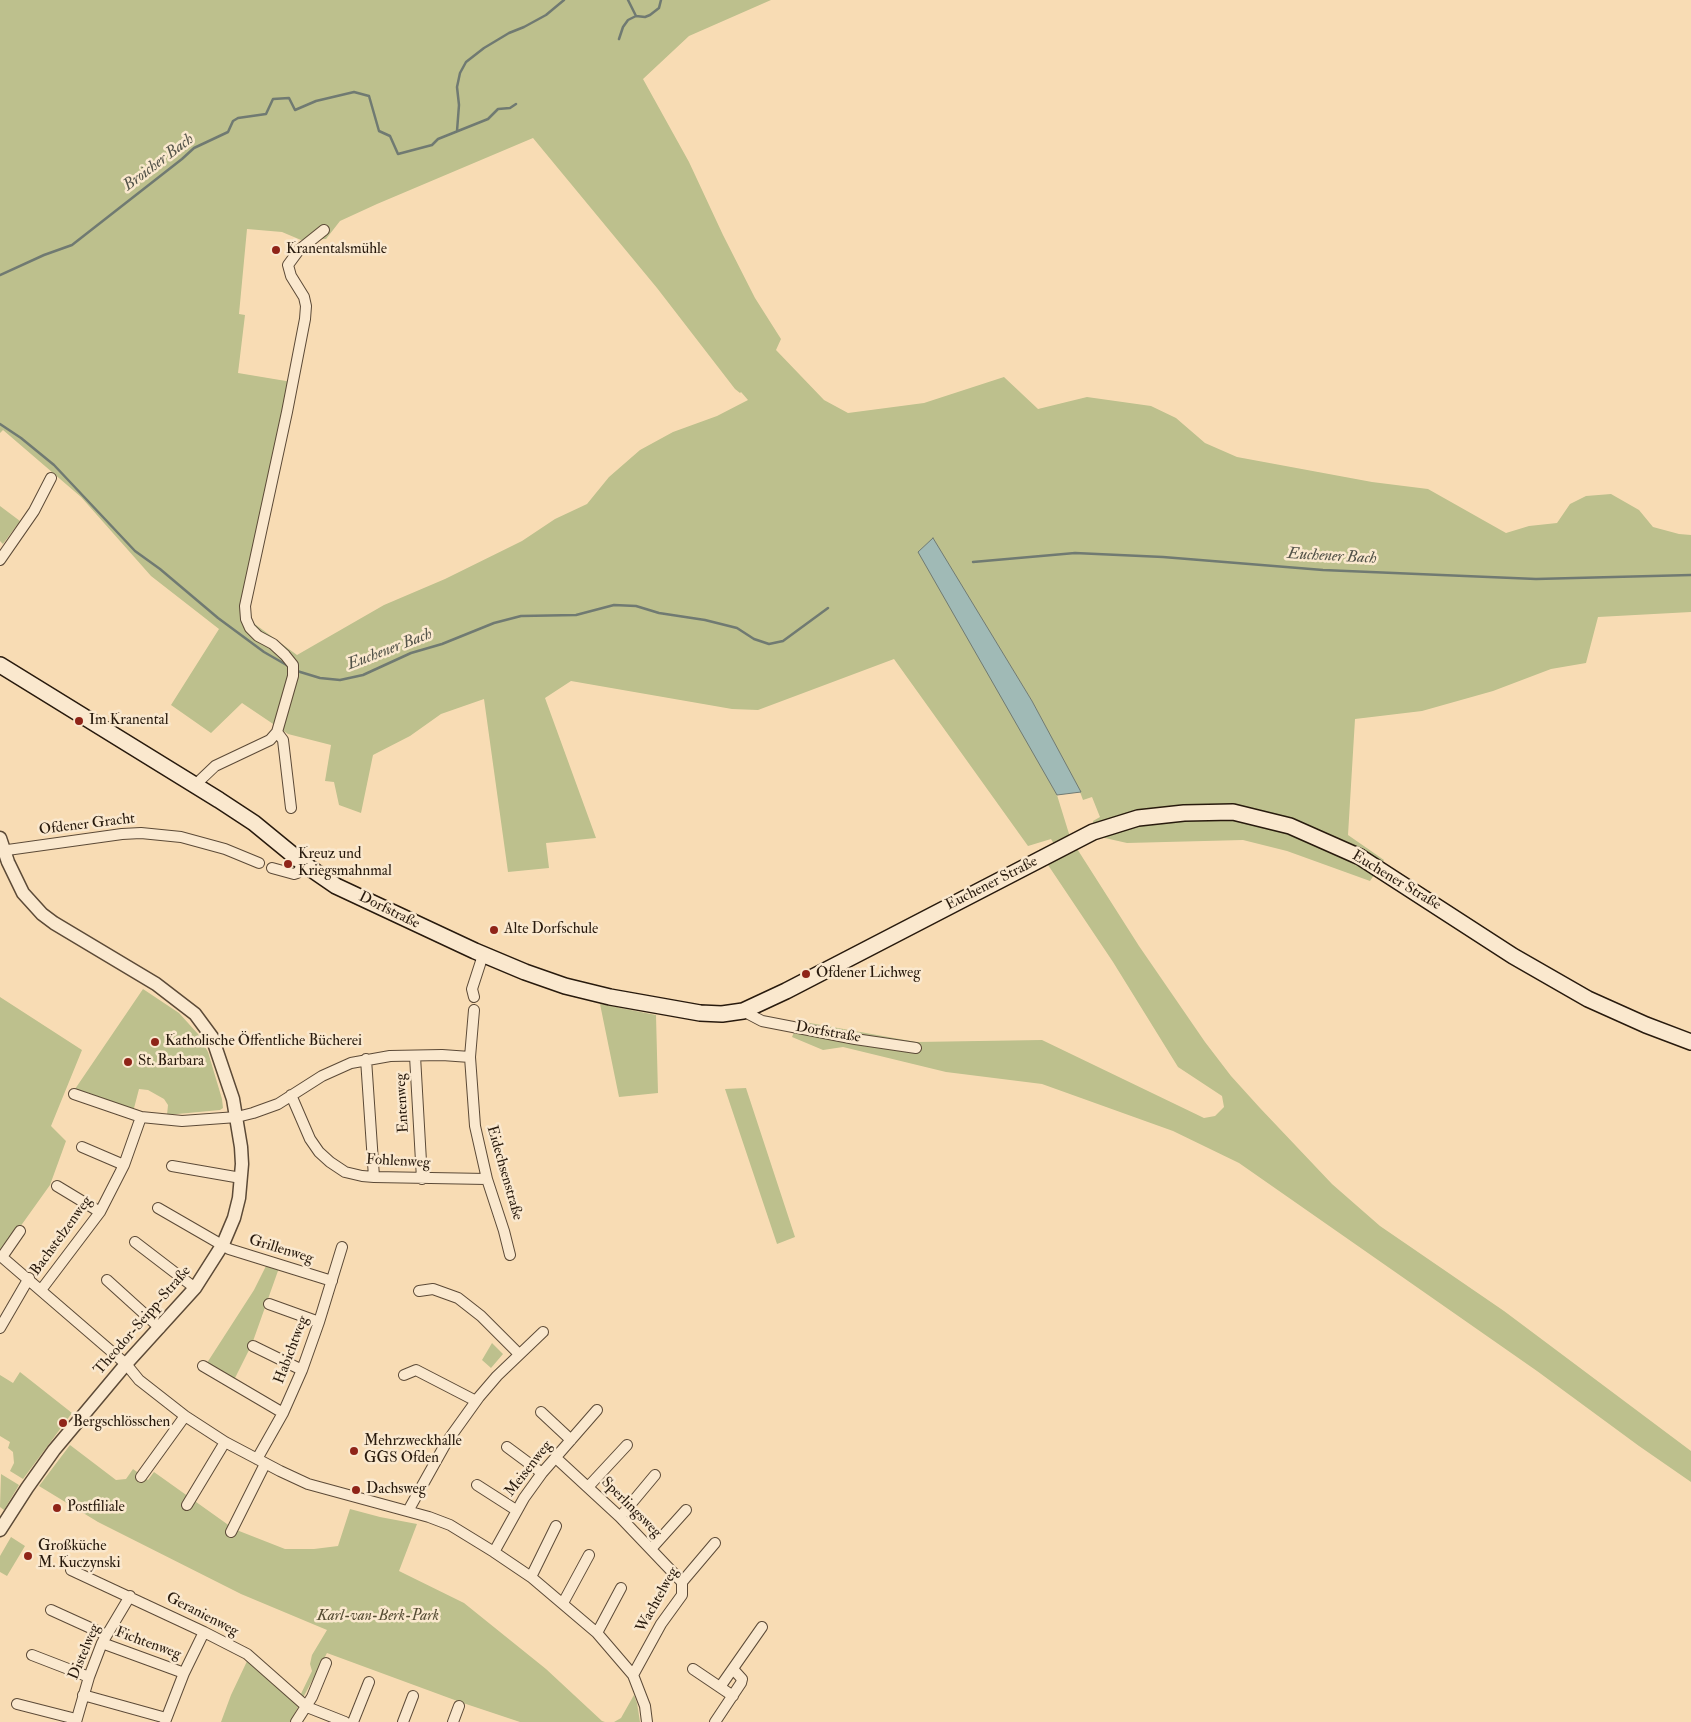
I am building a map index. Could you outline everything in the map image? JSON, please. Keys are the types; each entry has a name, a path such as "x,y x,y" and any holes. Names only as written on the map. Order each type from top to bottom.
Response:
{"main road":[{"name":"Dorfstraße","path":"2,670 195,785 254,823 304,864 336,886 483,955 565,986 610,997 700,1014 727,1014 743,1010 786,991"},
{"name":"Euchener Straße","path":"786,991 1093,832 1138,818 1184,813 1233,812 1290,826 1360,857 1513,956 1588,999 1646,1026 1691,1042"}],"street":[{"path":"195,785 215,766 270,740 277,732 294,676 293,665 273,644 258,636 250,628 246,619 245,606 287,412 306,306 304,298 291,276 288,265 299,250 324,230"},
{"path":"0,560 34,511 51,478"},
{"path":"277,732 282,740 291,808"},
{"name":"Ofdener Gracht","path":"1,846 122,834 149,834 199,841 259,863"},
{"name":"Theodor-Seipp-Straße","path":"0,1530 52,1453 126,1364 195,1288 223,1244 234,1218 241,1178 241,1147 237,1117 233,1099 212,1037 195,1014 156,984 42,914 23,893 1,846"},
{"path":"272,868 294,874 298,873 304,864"},
{"path":"474,997 472,989 483,955"},
{"name":"Eidechsenstraße","path":"474,1010 470,1057 474,1126 487,1179 510,1255"},
{"name":"Dorfstraße","path":"743,1010 762,1021 855,1039 916,1048"},
{"name":"Entenweg","path":"74,1094 141,1117 182,1121 237,1117 278,1104 322,1076 351,1063 366,1059 416,1056 470,1057"},
{"name":"Entenweg","path":"416,1056 422,1179"},
{"path":"366,1059 374,1177"},
{"name":"Fohlenweg","path":"291,1095 310,1139 319,1152 345,1172 374,1177 487,1179"},
{"name":"Bachstelzenweg","path":"41,1290 100,1212 124,1165 141,1117"},
{"path":"82,1147 124,1165"},
{"path":"172,1166 241,1178"},
{"path":"56,1186 100,1212"},
{"name":"Grillenweg","path":"158,1208 229,1249 332,1281"},
{"path":"20,1231 2,1257 29,1278 126,1364 139,1380 185,1416 225,1442 261,1462 308,1484 408,1511 450,1525 494,1552 531,1577 597,1633 633,1675 645,1706 648,1722"},
{"path":"135,1242 195,1288"},
{"name":"Habichtweg","path":"231,1532 302,1370 342,1247"},
{"path":"0,1328 29,1278"},
{"path":"107,1280 160,1328"},
{"path":"420,1292 434,1289 458,1298 481,1316 519,1354"},
{"path":"269,1304 319,1322"},
{"path":"408,1511 446,1443 476,1401 497,1376 543,1332"},
{"path":"253,1346 302,1370"},
{"path":"203,1366 283,1413"},
{"path":"404,1375 416,1370 476,1401"},
{"name":"Meisenweg","path":"494,1552 516,1510 542,1474 597,1410"},
{"path":"540,1412 571,1440"},
{"path":"141,1477 185,1416"},
{"path":"187,1504 225,1442"},
{"path":"588,1487 627,1445"},
{"path":"507,1447 542,1474"},
{"name":"Sperlingsweg","path":"556,1458 620,1517 682,1582"},
{"path":"620,1517 655,1475"},
{"path":"477,1485 516,1510"},
{"path":"652,1549 686,1510"},
{"path":"531,1577 556,1526"},
{"name":"Wachtelweg","path":"633,1675 661,1624 682,1595 682,1582 715,1543"},
{"path":"563,1603 589,1556"},
{"name":"Geranienweg","path":"71,1570 130,1596 247,1654 307,1707 345,1722"},
{"path":"597,1633 621,1588"},
{"name":"Distelweg","path":"76,1721 89,1676 104,1639 130,1596"},
{"name":"Fichtenweg","path":"50,1610 104,1639 184,1673"},
{"path":"720,1687 762,1627"},
{"path":"83,1695 166,1720 184,1673 204,1632"},
{"path":"32,1655 89,1676"},
{"path":"296,1722 307,1707 326,1663"},
{"path":"693,1669 733,1696"},
{"path":"715,1722 742,1679 733,1669"},
{"path":"353,1722 369,1682"},
{"path":"403,1722 413,1696"},
{"path":"17,1704 76,1721"},
{"path":"453,1722 458,1706"}],"green space":[{"path":"0,0 771,0 689,36 643,79 689,162 755,298 781,339 776,350 824,400 848,413 924,403 1004,377 1038,409 1087,397 1151,406 1176,418 1205,443 1237,457 1372,482 1428,489 1506,533 1529,526 1557,523 1570,504 1586,496 1611,494 1639,510 1653,527 1691,535 1691,612 1598,617 1586,663 1551,669 1493,691 1422,711 1355,719 1348,835 1384,860 1370,881 1287,851 1243,840 1127,843 1096,836 1093,821 1100,817 1092,797 1083,800 1032,701 932,538 1057,795 1070,837 1054,844 1051,839 1028,846 894,659 758,710 732,709 571,681 545,698 596,838 546,843 549,868 508,872 484,699 441,714 410,736 373,755 361,813 339,805 334,782 325,781 331,745 288,734 242,703 211,733 171,705 219,629 151,576 81,497 3,430 0,433","holes":["533,138 657,288 735,389 741,392 748,400 717,416 673,432 640,450 609,477 587,504 555,519 522,541 445,579 384,605 297,655 252,622 250,605 298,383 238,373 245,315 239,314 247,229 282,232 301,240 326,239 340,221"]},
{"path":"0,506 20,521 3,544 0,541"},
{"path":"1074,844 1139,946 1205,1042 1231,1076 1332,1184 1380,1226 1504,1311 1691,1451 1691,1482 1537,1371 1239,1163 1173,1131 1042,1084 946,1072 843,1047 823,1050 792,1037 799,1021 916,1042 1042,1040 1204,1118 1215,1116 1224,1107 1222,1096 1178,1067 1113,962 1046,862"},
{"path":"143,989 179,1013 198,1034 208,1052 222,1099 223,1108 220,1110 167,1115 168,1105 164,1099 148,1090 139,1089 133,1112 73,1092"},
{"path":"0,997 82,1050 51,1126 66,1141 50,1185 0,1255"},
{"path":"600,1004 656,1015 658,1093 619,1097"},
{"path":"746,1088 795,1237 777,1244 725,1089"},
{"path":"267,1264 279,1268 252,1344 233,1382 205,1366 254,1290"},
{"path":"492,1343 503,1354 491,1368 482,1360"},
{"path":"20,1372 72,1413 23,1479 10,1471 14,1463 13,1452 8,1448 10,1442 0,1436 0,1375 13,1383"},
{"name":"Karl-van-Berk-Park","path":"70,1445 116,1480 126,1479 133,1469 148,1480 154,1472 234,1529 285,1549 314,1549 338,1546 350,1509 417,1524 399,1571 464,1603 546,1669 605,1722 520,1722 327,1653 290,1722 221,1722 249,1657 298,1700 312,1671 310,1664 312,1655 327,1630 241,1594 98,1522 39,1486"},
{"path":"1,1474 19,1485 4,1510 0,1507"},
{"path":"11,1537 25,1546 7,1576 0,1572 0,1556"},
{"path":"634,1695 640,1722 614,1722 621,1718"}],"water":[{"path":"933,538 1032,701 1081,792 1057,795 918,552"}],"waterway":[{"name":"Broicher Bach","path":"457,131 459,105 457,87 460,73 466,62 484,48 509,33 546,15 564,0"},
{"name":"Broicher Bach","path":"628,0 636,16"},
{"name":"Broicher Bach","path":"619,39 623,27 628,20 636,16 645,17 650,15 659,8 661,0"},
{"name":"Broicher Bach","path":"0,275 44,255 72,245 194,148 228,132 233,121 238,118 266,114 273,99 289,98 295,110 316,101 354,92 369,96 379,131 390,136 398,154 432,145 438,139 488,119 498,109 510,108 516,104"},
{"name":"Euchener Bach","path":"0,424 21,438 54,465 135,551 160,569 218,618 264,652 290,667"},
{"name":"Euchener Bach","path":"973,562 1075,553 1163,557 1323,570 1536,579 1691,575"},
{"name":"Euchener Bach","path":"297,671 320,678 340,680 363,675 411,653 442,644 494,623 521,616 576,615 614,605 636,606 659,613 705,620 737,628 754,639 769,644 783,641 828,608"}],"place":[{"name":"Kranentalsmühle","path":"276,250"},
{"name":"Im Kranental","path":"79,721"},
{"name":"Kreuz und Kriegsmahnmal","path":"288,864"},
{"name":"Alte Dorfschule","path":"494,930"},
{"name":"Ofdener Lichweg","path":"806,974"},
{"name":"Katholische Öffentliche Bücherei","path":"155,1042"},
{"name":"St. Barbara","path":"128,1062"},
{"name":"Bergschlösschen","path":"63,1423"},
{"name":"Mehrzweckhalle GGS Ofden","path":"354,1451"},
{"name":"Dachsweg","path":"356,1490"},
{"name":"Postfiliale","path":"57,1508"},
{"name":"Großküche M. Kuczynski","path":"28,1556"}]}
